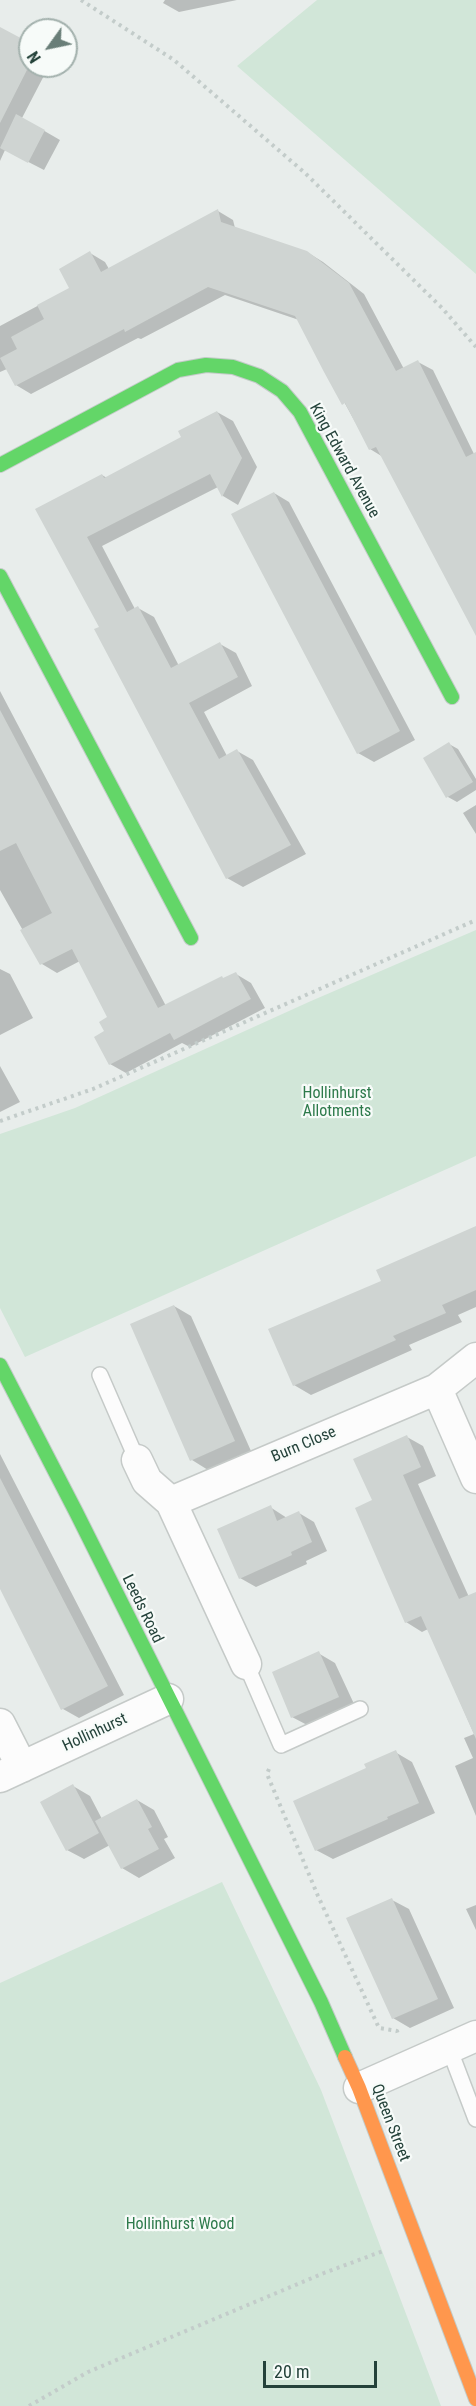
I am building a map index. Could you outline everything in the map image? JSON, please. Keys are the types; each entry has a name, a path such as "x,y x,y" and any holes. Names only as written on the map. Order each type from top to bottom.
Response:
{"street":[{"name":"King Edward Avenue","path":"0,465 178,370 206,365 233,367 259,376 282,391 300,412 452,697"},
{"path":"0,576 190,938"},
{"name":"Burn Close","path":"171,1502 437,1389 476,1358"},
{"name":"Leeds Road","path":"0,1365 253,1867"},
{"path":"437,1389 476,1478"},
{"path":"137,1460 147,1481 171,1502 246,1664"},
{"name":"Hollinhurst","path":"0,1724 11,1772 168,1700"},
{"name":"Queen Street","path":"253,1867 321,2002 358,2088 476,2399"},
{"path":"358,2088 476,2037"}],"lane":[{"path":"100,1375 137,1460"},
{"path":"246,1664 281,1745 360,1709"},
{"path":"449,2048 476,2119"}],"path":[{"path":"81,0 174,60 305,173 442,308 476,346"},
{"path":"0,1121 93,1089 476,920"},
{"path":"281,1745 267,1774 318,1896 379,2028 397,2031 413,2064"},
{"path":"28,2406 88,2372 324,2273 386,2250"}],"green space":[{"path":"317,0 476,0 476,274 237,66"},
{"name":"Hollinhurst Allotments","path":"476,930 476,1156 25,1357 0,1308 0,1134 75,1108 311,1001"},
{"name":"Hollinhurst Wood","path":"222,1882 321,2090 441,2406 0,2406 0,1983"}],"building":[{"path":"0,27 18,37 18,78 23,78 0,123"},
{"path":"16,114 45,130 28,163 0,148"},
{"path":"218,209 221,222 307,251 349,283 396,371 418,360 466,457 476,452 476,636 376,447 369,450 345,403 342,405 295,316 208,287 125,332 124,329 15,386 0,358 17,349 11,337 44,319 37,305 69,288 59,269 90,251 101,272"},
{"path":"217,411 242,458 222,497 210,474 87,537 127,612 138,606 171,668 220,642 238,677 189,703 219,759 237,749 291,845 226,879 94,629 99,627 35,509 102,474 104,478 181,437 178,431"},
{"path":"274,492 400,731 357,754 231,514"},
{"path":"0,710 158,1008 222,976 223,978 236,972 251,999 174,1040 170,1033 109,1065 94,1037 104,1031 99,1022 107,1017 72,949 40,965 20,930 52,913 16,843 0,851"},
{"path":"449,742 473,782 446,798 423,758"},
{"path":"476,1226 476,1290 442,1305 446,1313 393,1336 396,1340 293,1386 268,1329 381,1281 376,1270"},
{"path":"174,1305 235,1441 190,1461 130,1324"},
{"path":"407,1435 421,1467 403,1475 420,1514 459,1599 476,1592 476,1739 421,1616 405,1623 355,1508 372,1500 353,1459"},
{"path":"0,1478 108,1686 61,1710 0,1589"},
{"path":"271,1505 277,1521 299,1511 312,1542 291,1552 292,1555 239,1579 217,1529"},
{"path":"319,1651 339,1697 291,1718 272,1672"},
{"path":"396,1750 419,1803 315,1851 293,1801 366,1768 364,1764"},
{"path":"73,1784 99,1833 66,1851 40,1802"},
{"path":"137,1799 152,1827 148,1829 159,1849 121,1869 95,1821"},
{"path":"392,1898 438,1999 392,2019 346,1918"}],"traffic: fast":[{"path":"0,465 178,370 206,365 233,367 259,376 282,391 300,412 452,697"},
{"path":"0,576 191,938"},
{"path":"0,1365 321,2002 345,2057"}],"traffic: slow":[{"path":"345,2057 359,2088 476,2399"}]}
